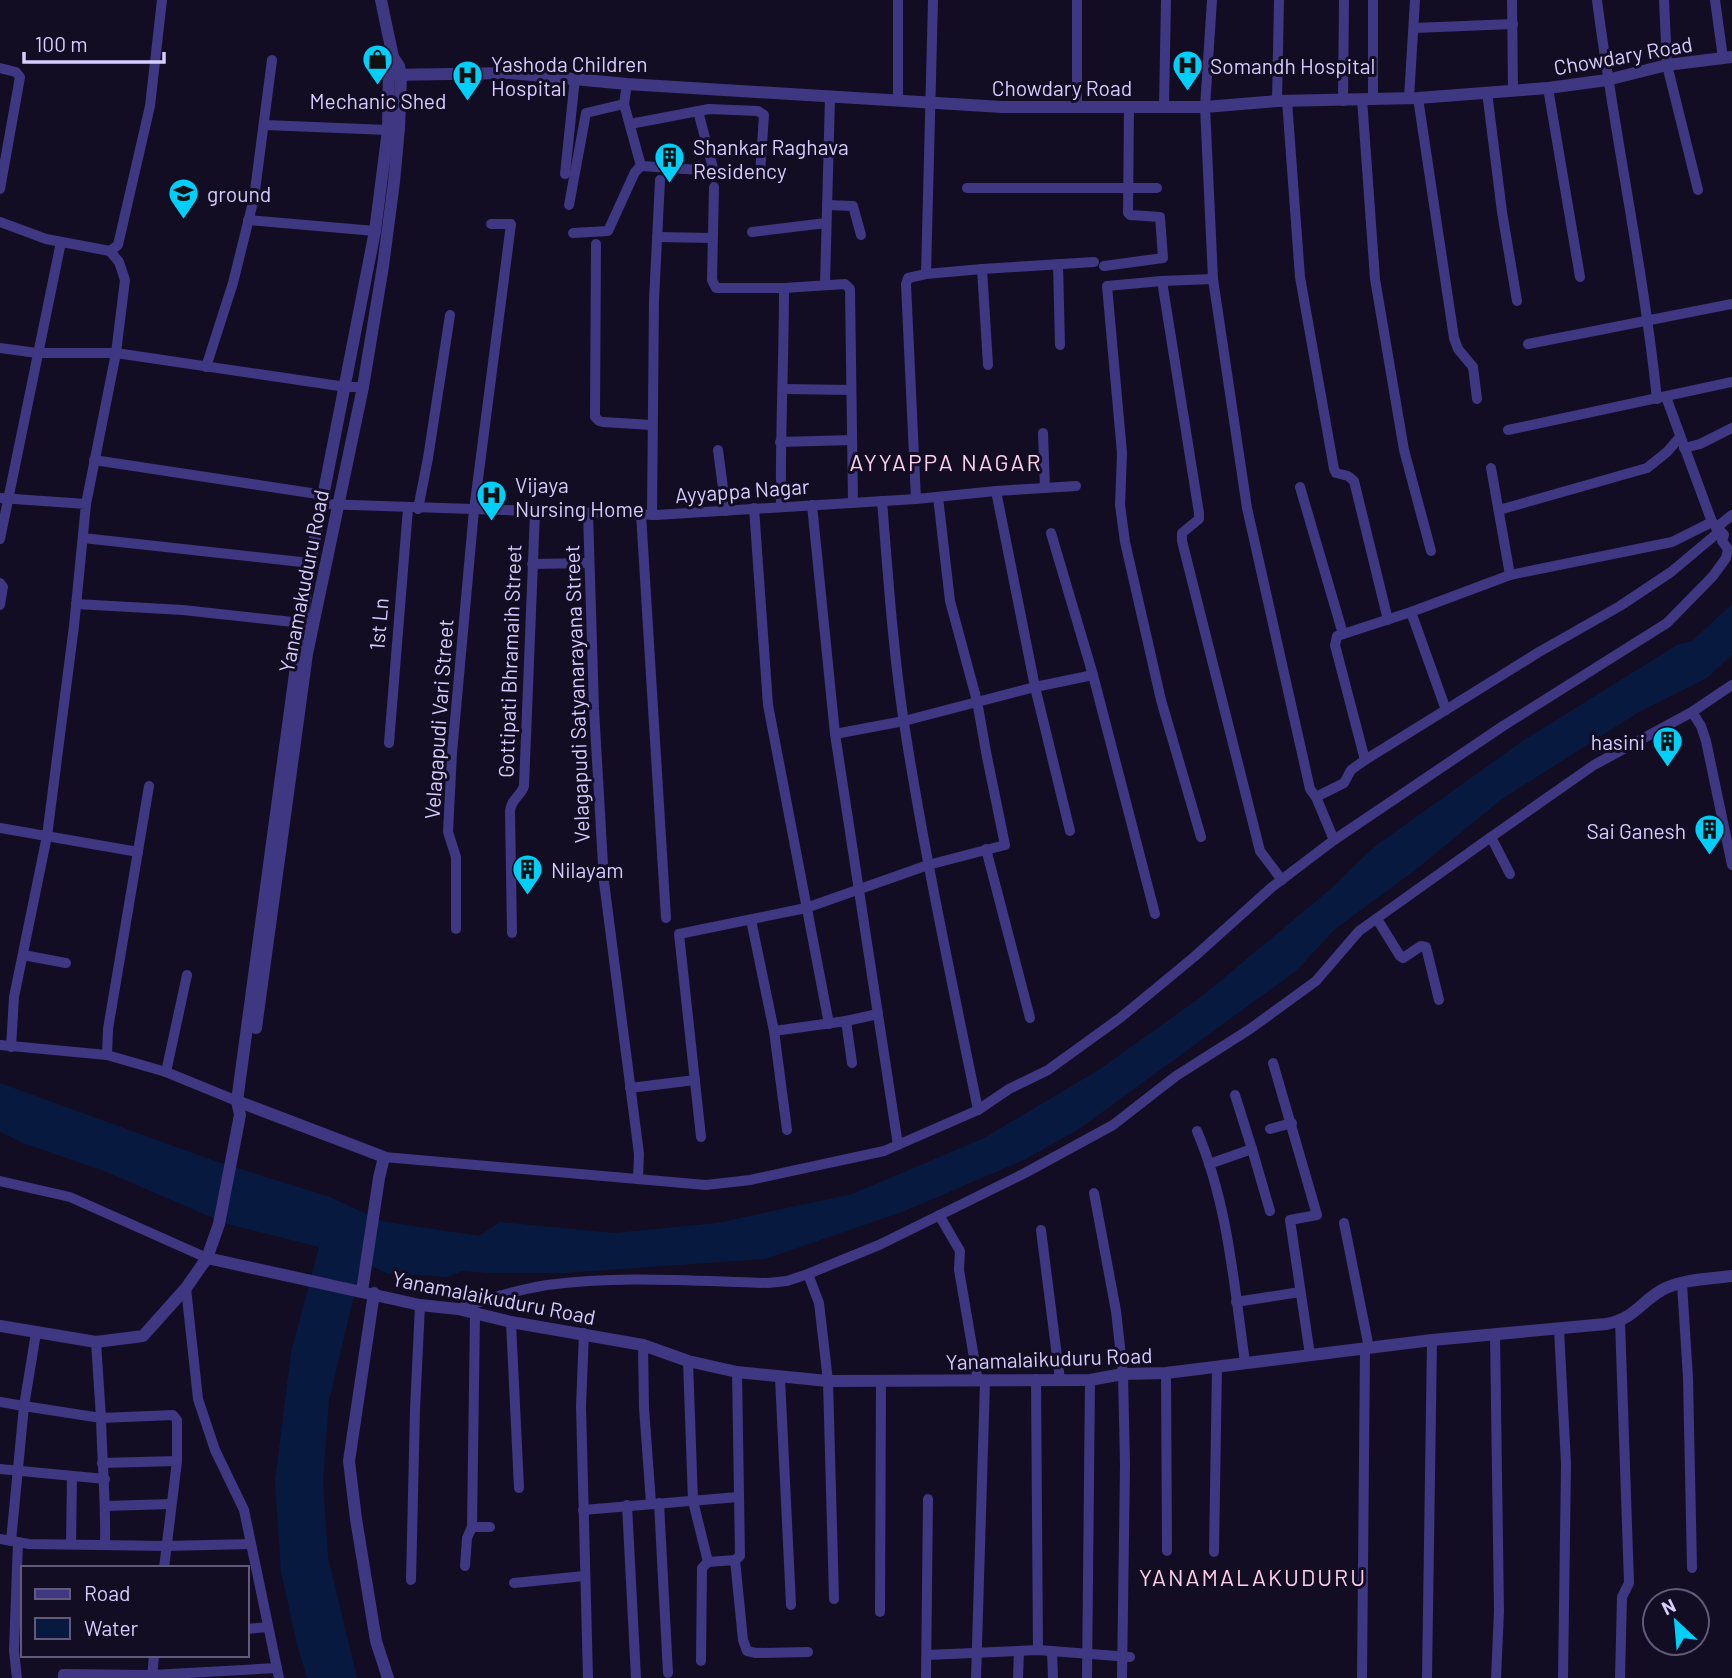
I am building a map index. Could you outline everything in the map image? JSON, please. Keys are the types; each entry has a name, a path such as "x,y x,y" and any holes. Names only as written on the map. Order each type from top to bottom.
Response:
{"street":[{"path":"110,251 120,242 150,106 162,0"},
{"name":"Yanamakuduru Road","path":"241,1107 307,654 336,505 363,387 394,181 399,128 395,75 389,67 393,57 381,0"},
{"path":"898,0 898,100"},
{"path":"926,274 933,0"},
{"path":"1077,0 1077,106"},
{"path":"1164,106 1166,0"},
{"path":"1212,0 1205,107 1213,279 1247,508 1310,789 1334,840"},
{"path":"1279,0 1282,101 1300,276 1334,469 1336,473 1348,476 1353,481 1388,620"},
{"path":"1343,101 1344,0"},
{"path":"1373,0 1368,99 1375,279 1404,450 1431,551"},
{"path":"1415,0 1413,98 1454,338 1458,349 1473,367 1477,399"},
{"path":"1512,0 1513,89"},
{"path":"0,222 46,239 110,251 119,262 125,280 116,353 86,504 47,836 6,1046 107,1055 166,1072 241,1107 384,1157 706,1185 750,1180 884,1151 978,1110 1009,1089 1048,1070 1120,1018 1282,880 1334,840 1503,726 1667,623 1713,576 1726,558 1728,549 1661,398 1607,80 1597,0"},
{"path":"1664,0 1667,65 1698,190"},
{"path":"1715,0 1728,58"},
{"path":"1414,28 1513,24"},
{"name":"Chowdary Road","path":"395,75 510,73 627,84 1002,107 1205,107 1282,101 1413,98 1548,88 1607,80 1667,65 1728,58"},
{"path":"206,366 233,283 259,171 272,60"},
{"path":"0,68 16,72 20,77 0,189"},
{"name":"Yanamakuduru Road","path":"241,1107 310,563 375,231 395,75"},
{"path":"565,174 575,78"},
{"path":"627,84 624,104 641,166"},
{"path":"1548,88 1580,278"},
{"path":"710,89 703,110 714,172"},
{"path":"1487,92 1502,212 1517,301"},
{"path":"825,284 830,97"},
{"path":"569,205 586,113 624,104"},
{"path":"916,499 906,284 912,276 926,274 1163,258 1161,218 1157,215 1128,215 1129,106"},
{"path":"573,233 608,231 635,172 641,166 760,174 764,115 758,111 703,110 630,124"},
{"path":"265,125 388,130"},
{"path":"660,180 654,300 653,425 646,514 666,918"},
{"path":"714,187 712,280 716,288 784,288 845,284 850,289 853,503"},
{"path":"967,188 1157,188"},
{"path":"827,205 853,206 861,235"},
{"path":"248,220 375,231"},
{"path":"752,232 826,223"},
{"name":"Velagapudi Vari Street","path":"456,929 456,857 449,832 452,753 474,510 511,224 491,224"},
{"path":"657,237 712,238"},
{"path":"0,539 4,498 61,242"},
{"path":"596,244 595,417 603,422 653,425"},
{"path":"1058,264 1060,345"},
{"path":"982,269 988,365"},
{"path":"1201,837 1161,700 1125,542 1120,505 1122,453 1107,286 1213,279"},
{"path":"1161,281 1199,513 1199,519 1182,533 1182,541 1260,851 1282,880"},
{"path":"781,506 784,288"},
{"path":"1528,344 1732,304"},
{"name":"1st Ln","path":"389,743 413,509 428,458 450,314"},
{"path":"0,348 37,353 116,353 346,387 363,387"},
{"path":"1508,430 1732,382"},
{"path":"784,389 851,390"},
{"path":"1499,510 1647,468 1682,442 1700,444 1732,428"},
{"path":"1043,433 1045,488"},
{"path":"780,442 852,440"},
{"path":"718,450 726,510"},
{"name":"Ayyappa Nagar","path":"94,460 323,500 336,505 413,509 646,514 916,499 1076,486"},
{"path":"1491,468 1510,575"},
{"path":"1300,487 1343,634"},
{"path":"996,491 1035,687 1070,831"},
{"path":"701,1137 679,934 806,908 928,865 1005,845 977,701 950,601 938,497"},
{"path":"4,498 86,504"},
{"path":"882,501 890,607 904,721 928,865 978,1110"},
{"path":"812,505 835,734 898,1145"},
{"path":"754,508 768,705 829,1024"},
{"name":"Gottipati Bhramaih Street","path":"512,933 510,811 513,800 524,786 535,512"},
{"name":"Velagapudi Satyanarayana Street","path":"588,513 604,881 639,1154 638,1178"},
{"path":"1316,797 1345,783 1351,770 1365,760 1539,652 1620,606 1671,572 1720,531 1732,515"},
{"path":"1365,760 1335,645 1337,636 1510,575 1720,531"},
{"path":"1051,533 1093,675 1156,914"},
{"path":"83,538 310,563"},
{"path":"532,564 589,563"},
{"path":"0,605 1,585"},
{"path":"76,604 183,610 302,623"},
{"path":"1411,612 1446,710"},
{"path":"835,734 904,721 977,701 1093,675"},
{"path":"458,1309 496,1296 547,1286 638,1278 768,1283 787,1281 879,1245 1067,1152 1113,1125 1176,1076 1250,1030 1317,981 1359,931 1491,837 1594,765 1692,712 1732,685"},
{"path":"1692,712 1706,741 1732,865"},
{"path":"107,1055 108,1029 149,786"},
{"path":"0,828 138,852"},
{"path":"1491,837 1510,874"},
{"path":"986,849 1030,1018"},
{"path":"1377,919 1403,958 1421,946 1426,947 1439,1000"},
{"path":"751,920 774,1031 787,1129"},
{"path":"23,955 66,963"},
{"path":"166,1072 187,975"},
{"path":"774,1031 878,1014"},
{"path":"846,1021 852,1063"},
{"path":"1273,1063 1317,1215 1290,1220 1310,1354"},
{"path":"630,1087 695,1080"},
{"path":"1235,1095 1270,1211"},
{"path":"0,1326 96,1342 143,1336 186,1288 207,1258 219,1224 241,1107"},
{"path":"1270,1129 1292,1123"},
{"path":"1197,1131 1209,1164 1222,1216 1245,1362"},
{"path":"1209,1164 1252,1149"},
{"path":"384,1157 363,1292 349,1461 376,1641 388,1678"},
{"path":"0,1181 69,1197 207,1258"},
{"path":"1094,1193 1116,1311 1123,1374 1126,1656 1122,1678"},
{"path":"939,1215 960,1251 958,1270 981,1382 976,1678"},
{"path":"1344,1223 1367,1348 1362,1678"},
{"path":"1041,1230 1060,1380"},
{"name":"Yanamalaikuduru Road","path":"207,1258 420,1305 458,1309 511,1322 643,1345 688,1361 737,1372 828,1381 1090,1380 1123,1374 1166,1373 1432,1340 1559,1329 1620,1321 1632,1315 1659,1292 1682,1284 1732,1276"},
{"path":"808,1274 819,1303 828,1381 834,1599"},
{"path":"1682,1284 1688,1378 1692,1568"},
{"path":"62,1678 63,1674 152,1676 278,1673 268,1627 252,1583 251,1544 244,1510 215,1450 198,1399 186,1288"},
{"path":"1236,1302 1300,1292"},
{"path":"411,1580 420,1305"},
{"path":"466,1566 467,1538 472,1527 475,1314"},
{"path":"1620,1321 1629,1583 1622,1597 1620,1678"},
{"path":"511,1322 519,1488"},
{"path":"1559,1329 1566,1464 1563,1678"},
{"path":"18,1678 13,1651 10,1541 24,1406 36,1333"},
{"path":"584,1333 581,1406 588,1678"},
{"path":"1495,1335 1499,1597 1496,1678"},
{"path":"1427,1678 1432,1340"},
{"path":"96,1342 105,1479 105,1545"},
{"path":"643,1345 644,1408 655,1503 668,1673"},
{"path":"688,1361 693,1501 708,1562"},
{"path":"1214,1552 1217,1366"},
{"path":"701,1661 702,1568 708,1562 736,1560 740,1556 737,1372"},
{"path":"1166,1373 1167,1551"},
{"path":"780,1378 791,1605"},
{"path":"1036,1379 1038,1650"},
{"path":"1087,1678 1090,1380"},
{"path":"880,1612 881,1381"},
{"path":"0,1402 101,1418 173,1415 177,1420 177,1461 164,1566"},
{"path":"102,1463 177,1461"},
{"path":"0,1469 105,1479"},
{"path":"71,1544 72,1476"},
{"path":"583,1510 738,1497"},
{"path":"926,1678 928,1499"},
{"path":"106,1506 171,1504"},
{"path":"627,1505 636,1678"},
{"path":"472,1527 490,1527"},
{"path":"10,1541 166,1546 251,1544"},
{"path":"736,1560 743,1640 747,1651 808,1652"},
{"path":"514,1583 584,1576"},
{"path":"248,1629 268,1627"},
{"path":"928,1655 1038,1650 1126,1656"},
{"path":"1018,1678 1019,1651"},
{"path":"1052,1651 1052,1678"},
{"path":"152,1676 154,1657"}],"water":[{"path":"1732,604 1732,655 1707,678 1639,712 1502,799 1414,871 1335,929 1296,971 1079,1129 1024,1160 905,1211 765,1259 564,1273 462,1271 447,1277 387,1273 362,1262 329,1401 323,1483 328,1557 357,1678 307,1678 281,1572 275,1481 291,1352 319,1247 227,1224 104,1171 23,1143 0,1132 0,1083 212,1160 330,1197 381,1221 479,1236 500,1222 614,1233 717,1223 852,1194 982,1139 1097,1071 1201,997 1328,891 1374,847 1524,740 1677,645 1692,641"}],"place":[{"name":"Mechanic Shed","path":"378,87"},
{"name":"Somandh Hospital","path":"1187,92"},
{"name":"Yashoda Children Hospital","path":"468,102"},
{"name":"Shankar Raghava Residency","path":"670,185"},
{"name":"ground","path":"184,220"},
{"name":"Vijaya Nursing Home","path":"492,523"},
{"name":"hasini","path":"1668,768"},
{"name":"Sai Ganesh","path":"1709,857"},
{"name":"Nilayam","path":"528,896"}],"district":[{"name":"AYYAPPA NAGAR","path":"946,462"},
{"name":"YANAMALAKUDURU","path":"1253,1577"}]}
